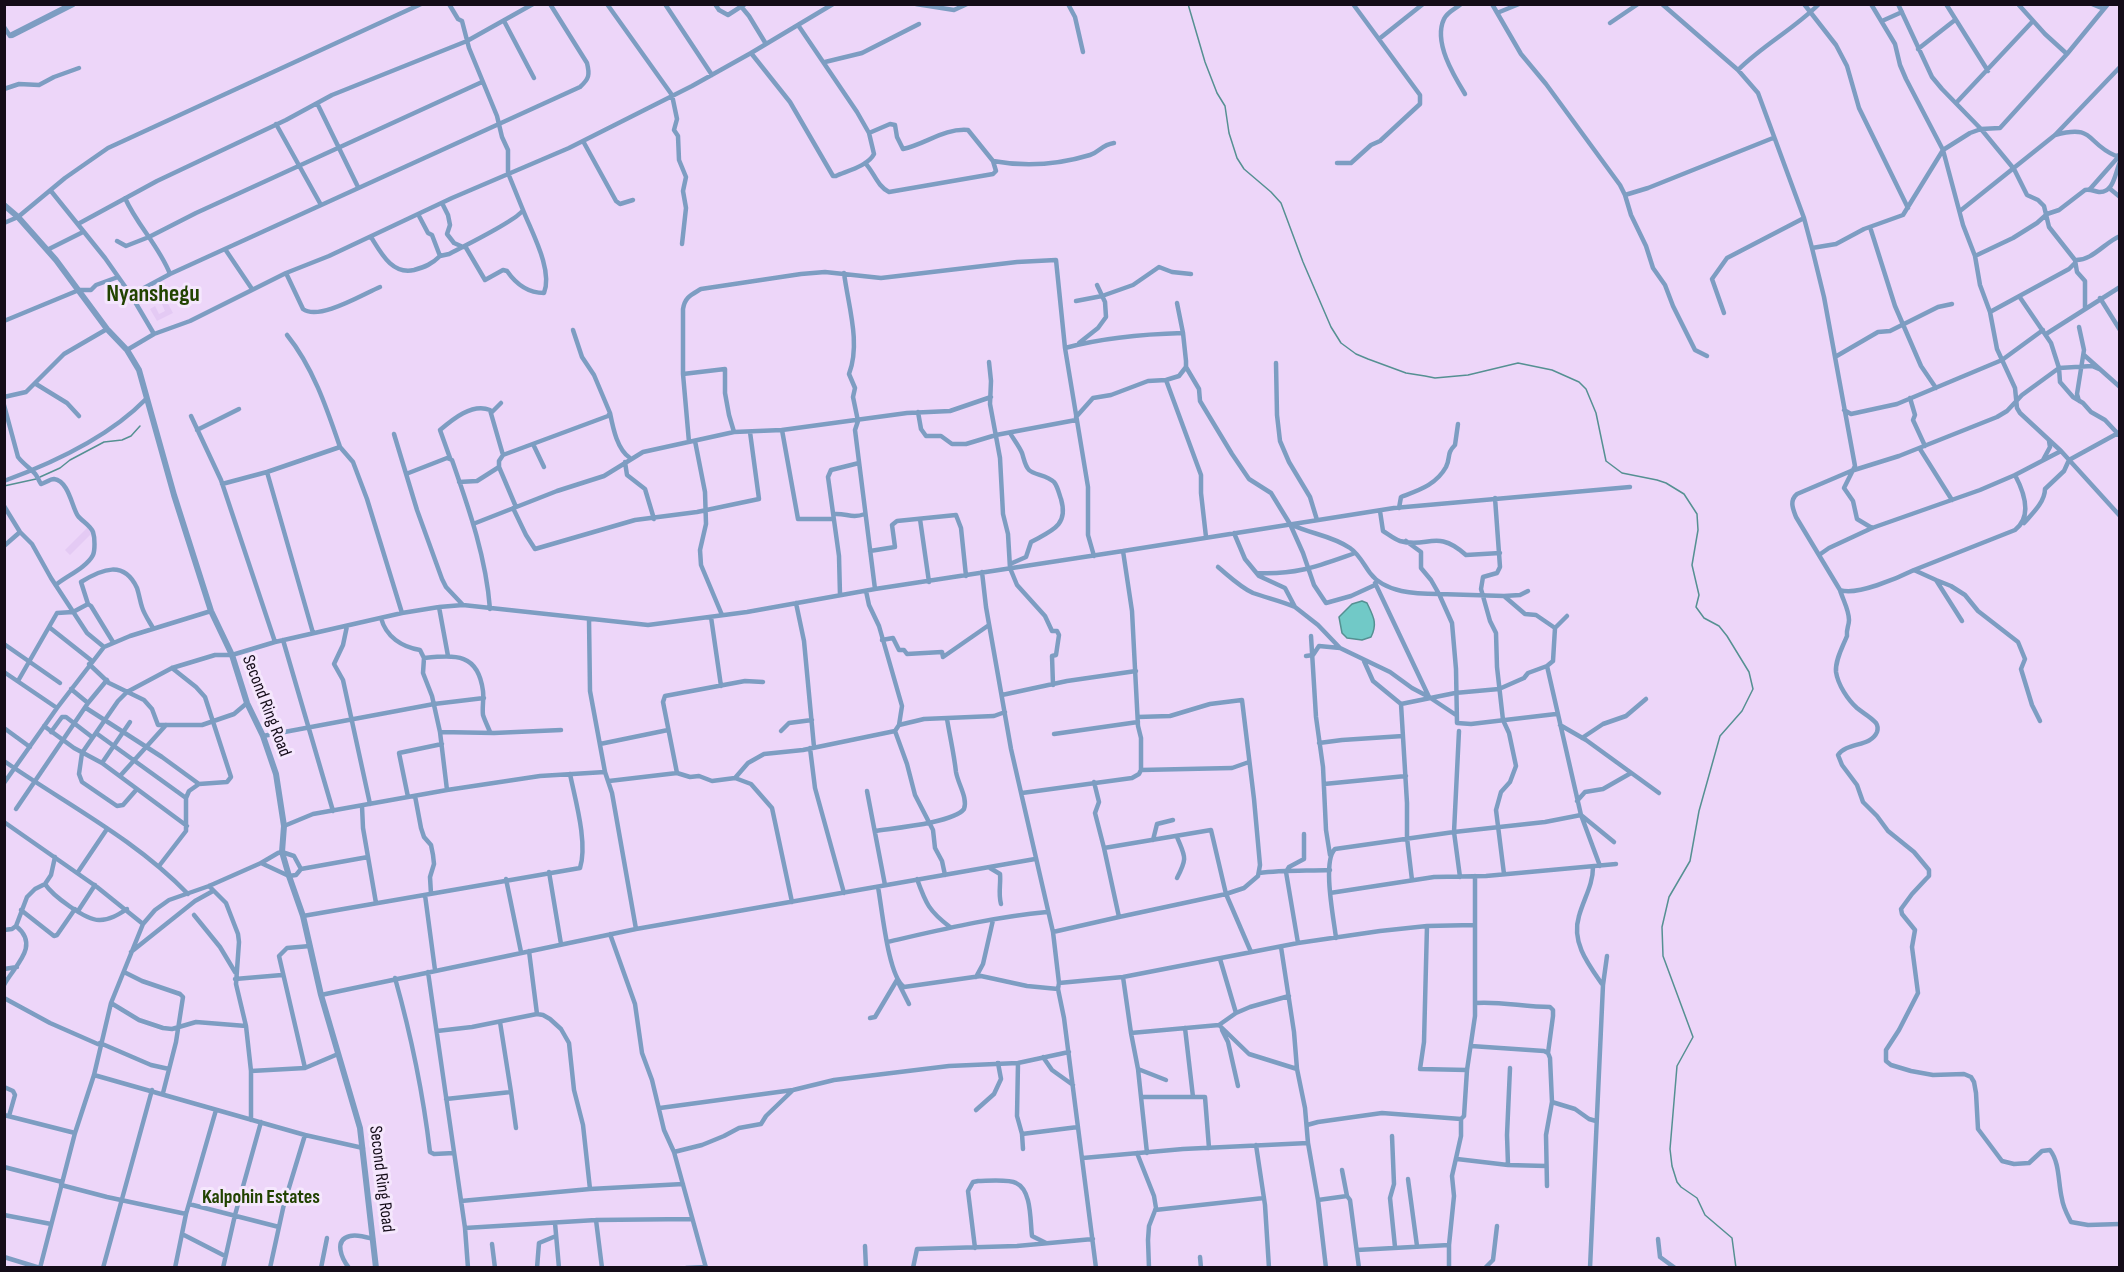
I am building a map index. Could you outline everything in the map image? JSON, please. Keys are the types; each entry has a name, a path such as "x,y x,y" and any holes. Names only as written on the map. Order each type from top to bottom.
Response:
{"street":[{"path":"4,27 9,37 73,4"},
{"path":"4,223 18,217 70,174 108,148 421,4"},
{"path":"442,203 450,225 447,234 454,243 464,246 484,280 503,270 527,290 544,293 547,286 546,271 508,173 508,150 467,41 462,21 458,19 449,4"},
{"path":"78,224 157,181 317,103 467,41 533,4"},
{"path":"131,295 170,274 579,87 587,81 589,73 587,63 549,4"},
{"path":"607,4 672,95 677,119 674,130 678,136 680,160 686,177 683,191 686,208 682,244"},
{"path":"664,4 712,75"},
{"path":"715,4 724,14 728,15 742,5 766,44"},
{"path":"127,350 154,334 190,321 286,273 583,141 712,75 833,4"},
{"path":"916,4 954,10 967,4"},
{"path":"1068,4 1075,17 1083,52"},
{"path":"1337,163 1351,163 1371,145 1380,141 1420,104 1420,95 1353,4"},
{"path":"1379,39 1423,4"},
{"path":"1461,4 1444,17 1441,33 1450,70 1465,94"},
{"path":"1492,4 1521,54 1615,177 1625,195 1653,267 1665,285 1672,306 1695,350 1707,356"},
{"path":"1497,13 1519,4"},
{"path":"1610,23 1638,4"},
{"path":"1662,4 1689,30 1738,69 1758,93 1804,218 1812,248 1855,466 1844,488 1853,501 1857,519 1872,528"},
{"path":"1804,4 1836,45 1847,66 1859,108 1908,208"},
{"path":"1738,69 1819,4"},
{"path":"1871,4 1895,44 1906,79 1943,150 1963,225 1975,256 1980,285 1990,312 1997,349 2015,388 2020,413 2061,451 2120,516"},
{"path":"1898,4 1936,82 1982,129 2014,169 2027,195 2038,200 2046,209 2049,226 2086,284 2085,309"},
{"path":"1946,4 1988,71"},
{"path":"2018,4 2032,21 2067,54"},
{"path":"1812,248 1836,244 1905,213 1943,150 1970,133 1982,129 2000,128 2067,54 2106,7 2092,4"},
{"path":"1882,21 1902,12"},
{"path":"1918,49 1955,20"},
{"path":"504,21 534,78"},
{"path":"1956,103 2032,21"},
{"path":"825,62 862,53 919,24"},
{"path":"751,53 790,102 833,176 865,163 873,158 874,154 869,133 825,62 798,25"},
{"path":"4,88 19,84 39,85 79,68"},
{"path":"1960,211 2055,135 2120,68"},
{"path":"2115,72 2120,78"},
{"path":"117,241 126,246 149,237 299,165 339,149 482,82"},
{"path":"317,103 358,187"},
{"path":"276,124 321,205"},
{"path":"865,163 874,172 881,187 889,192 993,174 996,171 993,160 968,130 933,136 925,143 903,149 895,125 890,124 869,133"},
{"path":"2055,135 2072,130 2084,131 2108,152 2116,156 2120,155"},
{"path":"1625,195 1773,138"},
{"path":"583,141 616,201 620,204 633,200"},
{"path":"993,160 1027,165 1047,164 1091,155 1102,146 1114,143"},
{"path":"2090,189 2120,155"},
{"path":"1975,256 2013,238 2047,214 2059,210 2085,190 2103,192 2109,188 2120,162"},
{"path":"2109,188 2120,197"},
{"path":"51,191 131,295 154,334"},
{"path":"125,198 164,260 170,274"},
{"name":"Second Ring Road","path":"4,205 18,217 47,250 107,329 127,350 139,370 211,611 232,655 247,703 263,736 276,774 284,826 282,852 303,916 321,995 360,1128 376,1268"},
{"path":"371,237 390,264 403,271 426,267 440,256 510,222 523,210"},
{"path":"418,214 428,233 432,234 440,256"},
{"path":"1724,313 1712,279 1726,258 1804,218"},
{"path":"1870,227 1895,306 1921,366 1936,388"},
{"path":"47,250 83,232"},
{"path":"1990,312 2069,269 2074,262 2085,260 2120,236"},
{"path":"225,249 252,289"},
{"path":"722,615 701,565 700,550 706,524 705,492 692,441 683,374 684,301 688,296 709,287 801,274 844,273 881,278 1017,262 1056,260 1065,348 1088,487 1088,535 1094,556"},
{"path":"1076,301 1102,296 1133,285 1159,267 1172,272 1191,274"},
{"path":"286,273 305,312 316,314 380,287"},
{"path":"844,273 854,342 853,363 849,374 855,387 853,397 858,421 855,430 875,589"},
{"path":"4,321 79,290 91,290 96,285 118,277"},
{"path":"1077,345 1098,328 1106,317 1105,303 1096,285"},
{"path":"1844,410 1851,414 1882,408 2002,360 2120,287"},
{"path":"1840,590 1850,592 1893,580 2015,530 2040,503 2045,489 2064,471 2069,460 2119,434 2105,420 2091,412 2060,382 2059,368 2044,332 2019,296"},
{"path":"2100,298 2120,330"},
{"path":"1177,303 1186,367 1198,389 1200,401 1249,479 1270,494 1290,524 1314,585 1326,603 1351,596 1375,585"},
{"path":"1835,357 1878,332 1890,331 1938,307 1952,304"},
{"path":"2079,327 2084,355 2077,394 2079,401"},
{"path":"4,397 26,392 64,354 107,329"},
{"path":"573,330 582,357 594,375 610,413 615,434 628,460 627,475 645,489 654,519"},
{"path":"1065,348 1143,335 1183,333"},
{"path":"287,335 302,354 340,447 353,462 367,499 402,613"},
{"path":"2084,355 2120,387"},
{"path":"989,362 991,414 1000,458 1003,514 1008,534 1010,566 1020,590 1045,616 1052,631 1057,631 1059,635 1056,656 1052,656 1053,685"},
{"path":"1276,363 1280,441 1289,462 1310,497 1317,520"},
{"path":"2099,369 2092,366 2059,368 1997,417 1926,446 1851,471 1797,494 1792,504 1796,517 1840,590 1848,612 1847,636 1836,669 1847,697 1875,722 1878,728 1871,740 1850,745 1841,750 1838,755 1842,765 1857,785 1863,802 1888,831 1914,852 1929,870 1929,876 1902,907 1902,914 1915,930 1912,947 1918,993 1886,1050 1886,1061 1891,1065 1911,1071 1933,1075 1964,1074 1971,1077 1974,1082 1978,1129 2002,1161 2014,1164 2029,1163 2042,1151 2050,1150 2058,1174 2064,1210 2071,1222 2088,1225 2120,1224"},
{"path":"918,412 921,429 926,436 941,436 952,444 966,444 996,435 1076,419 1093,398 1111,395 1148,381 1166,380 1179,376 1186,367"},
{"path":"683,374 725,369 725,393 734,432"},
{"path":"1166,380 1201,475 1206,537"},
{"path":"36,384 67,403 79,416"},
{"path":"473,524 514,507 604,476 643,452 734,432 782,430 918,412 950,411 991,398"},
{"path":"1910,398 1916,415 1913,420 1926,446"},
{"path":"4,481 103,434 129,416 146,399"},
{"path":"490,412 501,404"},
{"path":"4,405 7,426 18,457 29,470 36,474 41,484 51,479 56,480 71,495 74,510 93,530 94,553 89,561 57,584"},
{"path":"197,430 239,409"},
{"path":"490,609 488,579 473,524 440,430 462,414 476,409 487,409 490,412 503,455"},
{"path":"610,413 608,416 503,455 499,461 499,467 514,507 535,549 634,520 697,512 760,497 750,432"},
{"path":"191,416 222,484 275,642"},
{"path":"847,422 855,430"},
{"path":"1399,508 1401,496 1435,482 1446,466 1449,451 1455,445 1458,424"},
{"path":"782,430 792,496 798,519 833,517 841,514 848,518 865,514"},
{"path":"1010,433 1022,452 1029,470 1040,474 1057,486 1064,514 1063,520 1054,528 1030,542 1026,557 1010,566"},
{"path":"394,434 424,533 442,579 446,587 463,605"},
{"path":"2043,460 2050,447 2049,441"},
{"path":"533,444 544,467"},
{"path":"222,484 267,472 340,447"},
{"path":"1920,448 1952,500"},
{"path":"1819,555 1828,548 1872,528 2014,475 2061,451"},
{"path":"406,474 450,458"},
{"path":"840,595 839,556 829,473 831,470 859,463"},
{"path":"459,482 477,481 499,467"},
{"path":"267,472 313,633"},
{"path":"2014,475 2024,494 2025,511 2022,524"},
{"path":"137,789 123,805 117,806 82,782 79,774 82,753 126,692 172,668 402,613 463,605 648,625 966,576 1010,566 1094,556 1234,532 1399,508 1630,487"},
{"path":"1495,498 1500,567 1497,573 1483,577 1480,589 1496,633 1503,720 1509,733 1516,766 1510,782 1501,792 1496,810 1504,874"},
{"path":"4,506 20,532 32,544 51,578 90,636 104,647"},
{"path":"1380,511 1383,531 1399,541 1441,540 1458,548 1466,555 1500,553"},
{"path":"870,552 895,547 892,525 897,520 954,514 958,516 966,576"},
{"path":"920,519 929,582"},
{"path":"1290,524 1306,532 1328,536 1355,552 1372,575 1391,588 1418,594 1504,596 1520,595 1528,591"},
{"path":"4,546 20,532"},
{"path":"1234,532 1245,559 1257,573 1285,588 1294,607"},
{"path":"1406,541 1421,552 1421,568 1439,594 1452,623 1457,723 1471,724 1556,714"},
{"path":"1022,793 1132,778 1141,770 1141,738 1132,611 1123,551"},
{"path":"1257,573 1286,574 1309,570 1355,552"},
{"path":"89,561 95,573"},
{"path":"1218,567 1236,583 1253,593 1294,607 1340,648 1390,672 1456,716"},
{"path":"113,642 88,604 81,582 106,568 123,572 130,577 138,590 142,608 153,628"},
{"path":"1914,570 1951,586 1965,595 1978,610 2018,642 2025,659 2021,669 2032,705 2040,721"},
{"path":"982,572 1005,712 1035,859 1053,932 1058,989 1069,1052 1096,1268"},
{"path":"1372,575 1429,697"},
{"path":"1935,580 1962,621"},
{"path":"735,778 757,756 812,748 895,731 899,725 902,706 879,626 869,605 866,591"},
{"path":"1504,596 1525,614 1536,615 1555,628"},
{"path":"796,603 804,641 812,720 815,788 843,893"},
{"path":"18,681 57,613 73,612 88,604"},
{"path":"439,607 447,656"},
{"path":"4,783 104,647 153,628 211,611"},
{"path":"1401,704 1455,693 1499,689 1524,678 1528,673 1547,666 1552,661 1555,628 1567,616"},
{"path":"711,617 721,686"},
{"path":"381,618 388,634 411,648 420,650 424,658 423,673 434,704 440,732 447,790"},
{"path":"589,620 590,691 605,772 622,844 636,929"},
{"path":"882,640 893,638 899,650 904,650 907,654 942,652 944,657 989,625"},
{"path":"347,626 343,645 334,664 343,680 370,804"},
{"path":"49,627 91,663 107,681 144,700 152,709 158,725 192,724 197,726 234,714 247,703"},
{"path":"1311,636 1316,717 1330,855 1330,893 1336,938"},
{"path":"283,640 333,811"},
{"path":"4,644 60,683"},
{"path":"1306,656 1313,655 1319,646 1340,648"},
{"path":"424,658 447,656 465,658 476,668 480,674 484,698 483,714 490,732"},
{"path":"1364,661 1373,681 1401,704 1407,838 1412,880"},
{"path":"1547,666 1577,801 1600,866"},
{"path":"159,866 186,831 186,798 192,788 200,784 227,782 231,777 202,693 172,668"},
{"path":"1002,695 1136,671"},
{"path":"4,672 57,708"},
{"path":"16,809 87,706 107,681"},
{"path":"677,773 663,702 665,696 745,681 763,682"},
{"path":"71,689 104,721 200,784"},
{"path":"263,736 434,704 484,698"},
{"path":"1582,738 1602,724 1626,716 1646,699"},
{"path":"1053,932 1226,894 1249,885 1259,873 1260,865 1256,810 1242,700 1210,704 1170,716 1054,734"},
{"path":"899,725 924,719 994,716 1005,712"},
{"path":"51,732 62,717 68,718 114,745 186,798"},
{"path":"875,831 929,823 960,814 966,806 947,719"},
{"path":"781,730 789,723 812,720"},
{"path":"102,763 130,722"},
{"path":"120,776 166,725"},
{"path":"1560,725 1659,793"},
{"path":"44,726 63,741 102,763 187,826"},
{"path":"4,728 30,747"},
{"path":"440,732 561,730"},
{"path":"600,744 668,730"},
{"path":"895,731 915,795 929,823 945,875"},
{"path":"1459,731 1454,832 1460,877"},
{"path":"1319,743 1403,736"},
{"path":"408,797 399,753 442,744"},
{"path":"4,761 159,866 188,894"},
{"path":"1141,770 1232,768 1249,762"},
{"path":"284,826 313,814 447,790 540,776 605,772"},
{"path":"609,782 677,773 690,777 699,776 712,781 735,778 751,784 772,808 792,902"},
{"path":"1577,801 1585,792 1603,789 1631,773"},
{"path":"303,916 506,879 577,869 581,865 582,852 570,774"},
{"path":"1324,784 1406,776"},
{"path":"1094,782 1099,802 1095,813 1119,917"},
{"path":"867,791 885,885"},
{"path":"415,796 421,828 424,837 431,845 433,855 434,864 430,877 431,894"},
{"path":"362,806 363,828 376,903"},
{"path":"1330,855 1339,848 1545,822 1581,815"},
{"path":"1581,815 1614,842"},
{"path":"1153,840 1157,824 1173,820"},
{"path":"4,830 7,823 95,885 143,924"},
{"path":"78,873 107,829"},
{"path":"1104,848 1210,830 1226,894 1251,952"},
{"path":"1259,873 1287,869 1305,859 1304,834"},
{"path":"1177,837 1185,862 1177,878"},
{"path":"4,1257 40,1267 75,1133 94,1075 111,1003 143,924 155,910 169,900 211,888 282,852 294,856 301,869"},
{"path":"16,926 30,893 45,884 51,875 55,857"},
{"path":"261,863 289,876 296,875 301,869 368,857"},
{"path":"321,995 636,929 1035,859"},
{"path":"1330,893 1412,880 1616,864"},
{"path":"988,867 1000,874 1001,884 998,893 1001,904"},
{"path":"1593,867 1593,878 1578,917 1577,928 1581,952 1603,984"},
{"path":"1287,869 1299,872 1330,870"},
{"path":"1287,869 1288,894 1299,943"},
{"path":"549,872 561,944"},
{"path":"1449,1268 1454,1196 1452,1176 1461,1136 1461,1119 1464,1116 1474,1003 1475,876"},
{"path":"506,879 521,952"},
{"path":"917,879 932,913 950,927"},
{"path":"45,884 92,919 101,920 127,909"},
{"path":"21,910 54,936 57,935 95,885"},
{"path":"878,887 887,942 897,980 909,1004"},
{"path":"131,952 211,888"},
{"path":"211,888 226,903 237,927 239,942 235,972 246,1026 251,1071 251,1120"},
{"path":"425,895 435,970"},
{"path":"887,942 950,927 1047,912"},
{"path":"194,915 220,947 235,972"},
{"path":"976,977 983,964 993,920"},
{"path":"1059,983 1123,978 1299,943 1427,926 1474,925"},
{"path":"4,930 16,926"},
{"path":"4,985 26,949 26,940 16,926"},
{"path":"1427,926 1424,1042 1420,1069 1467,1070"},
{"path":"610,934 634,1004 642,1053 660,1108 664,1130 674,1152 706,1267 686,1268"},
{"path":"305,1068 279,956 283,950 294,946 310,946"},
{"path":"1281,947 1297,1069 1304,1097 1308,1143 1326,1268"},
{"path":"529,951 537,1014"},
{"path":"1590,1268 1606,956"},
{"path":"1220,959 1236,1013"},
{"path":"4,969 17,967"},
{"path":"124,972 182,995 179,1026 163,1093"},
{"path":"428,972 465,1228 468,1268"},
{"path":"236,979 282,975"},
{"path":"897,980 904,987 987,976 1027,986 1058,989"},
{"path":"395,978 405,1013 426,1113 430,1152 434,1154 454,1153"},
{"path":"1123,978 1138,1070 1146,1153"},
{"path":"870,1018 875,1017 897,980"},
{"path":"1131,1033 1219,1025 1236,1013 1260,1003 1289,996"},
{"path":"4,999 50,1023 151,1065 169,1069"},
{"path":"1474,1003 1495,1002 1514,1006 1550,1007 1553,1010 1548,1053 1552,1102 1546,1135 1547,1186"},
{"path":"111,1003 132,1017 172,1029 196,1022 246,1026"},
{"path":"437,1031 537,1014 550,1019 561,1029 569,1043 573,1084 583,1125 590,1189"},
{"path":"500,1022 516,1128"},
{"path":"1219,1025 1249,1054 1297,1069"},
{"path":"1219,1025 1228,1042 1238,1086"},
{"path":"1185,1028 1193,1097"},
{"path":"1471,1046 1548,1053"},
{"path":"660,1108 793,1090 834,1080 949,1066 1018,1063 1069,1052"},
{"path":"251,1071 305,1068 338,1054"},
{"path":"1043,1057 1052,1070 1073,1085"},
{"path":"976,1110 994,1094 1001,1079 998,1063"},
{"path":"1018,1063 1017,1116 1023,1149"},
{"path":"1508,1165 1510,1068"},
{"path":"1138,1070 1166,1080"},
{"path":"94,1075 305,1135 363,1148"},
{"path":"4,1087 13,1091 15,1095 7,1115 75,1133"},
{"path":"103,1268 152,1090"},
{"path":"674,1152 702,1145 739,1128 761,1124 766,1116 793,1090"},
{"path":"446,1099 511,1092"},
{"path":"1141,1097 1205,1097 1209,1148"},
{"path":"1552,1102 1575,1109 1596,1121"},
{"path":"175,1267 186,1214 216,1110"},
{"path":"1307,1125 1382,1113 1461,1119"},
{"path":"223,1268 261,1122"},
{"path":"1022,1134 1078,1126"},
{"path":"270,1268 305,1135"},
{"path":"1392,1136 1394,1184 1390,1198 1395,1247"},
{"path":"1083,1158 1308,1143"},
{"path":"1256,1145 1264,1197 1269,1268"},
{"path":"1137,1154 1154,1196 1155,1210 1149,1226 1148,1240 1149,1268"},
{"path":"1457,1159 1508,1165 1546,1166"},
{"path":"4,1167 122,1200 186,1214"},
{"path":"1342,1170 1347,1196 1350,1200 1359,1268"},
{"path":"1408,1179 1417,1246"},
{"path":"975,1248 968,1191 973,1182 978,1181 1015,1182 1020,1186 1028,1203 1032,1236 1046,1243"},
{"path":"461,1201 590,1189 683,1184"},
{"path":"1318,1200 1347,1196"},
{"path":"1155,1210 1264,1197"},
{"path":"189,1204 279,1227"},
{"path":"4,1215 51,1224"},
{"path":"465,1228 596,1220 692,1219"},
{"path":"596,1220 602,1268"},
{"path":"555,1224 559,1268"},
{"path":"1485,1268 1493,1260 1497,1226"},
{"path":"182,1234 225,1256"},
{"path":"349,1268 340,1254 343,1240 354,1235 374,1239"},
{"path":"537,1268 539,1243 556,1236"},
{"path":"321,1268 327,1238"},
{"path":"913,1268 917,1249 975,1248 1093,1239"},
{"path":"1658,1239 1660,1257 1675,1268"},
{"path":"492,1244 495,1268"},
{"path":"865,1245 866,1268"},
{"path":"1357,1250 1449,1245"},
{"path":"1200,1257 1202,1268"}],"shaded area":[{"path":"166,300 173,313 157,321 150,309 155,306 159,314 165,311 161,302"},
{"path":"88,527 93,532 70,555 65,550"},
{"path":"1362,601 1367,603 1373,616 1371,637 1362,640 1347,638 1342,633 1339,617 1352,604"}],"waterway":[{"path":"1188,4 1205,62 1217,93 1225,106 1229,133 1237,158 1244,169 1281,203 1303,262 1331,327 1341,343 1356,354 1368,359 1406,373 1435,378 1468,375 1518,363 1552,370 1579,382 1586,389 1596,413 1606,461 1622,473 1666,483 1684,494 1697,514 1698,530 1692,565 1699,595 1696,607 1704,618 1719,626 1727,636 1749,672 1753,689 1742,711 1720,736 1699,811 1690,861 1669,897 1662,927 1663,956 1693,1037 1677,1066 1670,1149 1677,1182 1697,1198 1705,1215 1732,1238 1736,1268"},
{"path":"40,477 104,442 122,440 131,436 140,426"},
{"path":"4,486 36,479"}],"district":[{"name":"Nyanshegu","path":"153,295"},
{"name":"Kalpohin Estates","path":"261,1198"}]}
